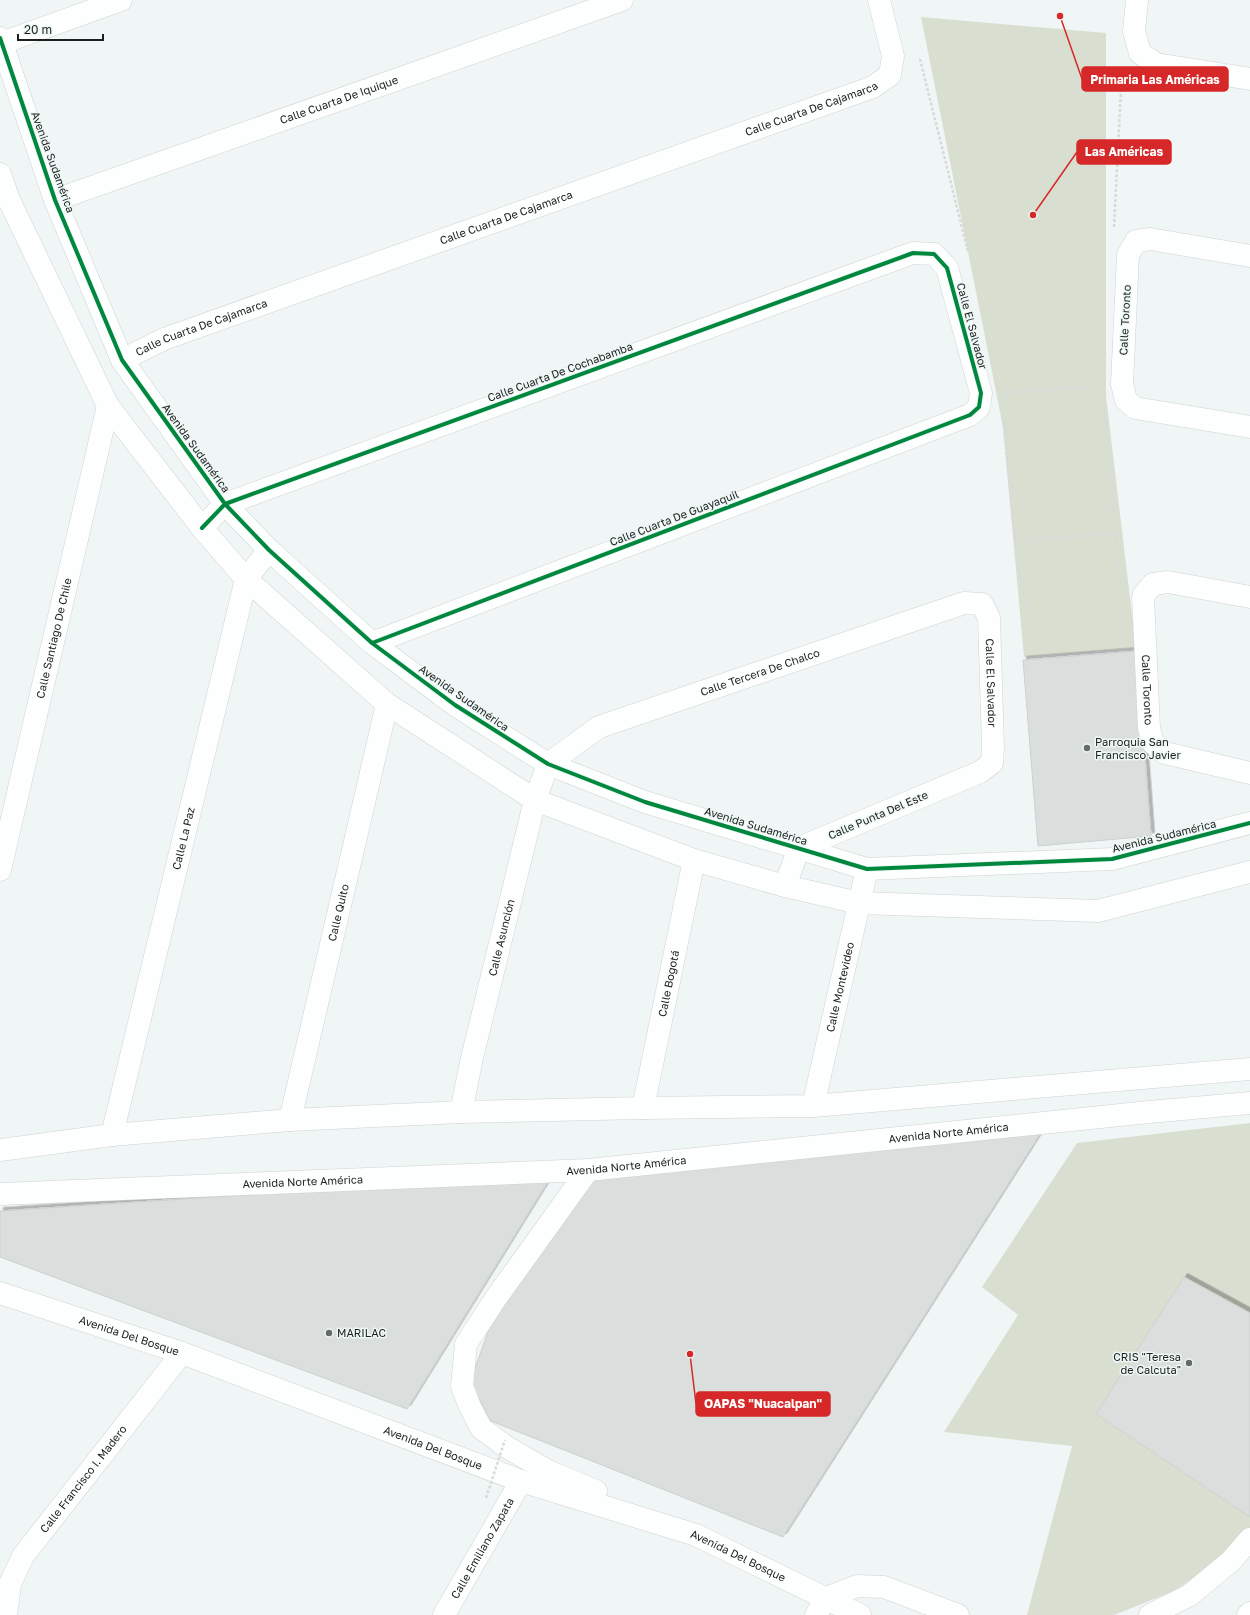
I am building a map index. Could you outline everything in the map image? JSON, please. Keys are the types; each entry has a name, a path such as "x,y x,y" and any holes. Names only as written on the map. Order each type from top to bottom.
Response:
{"street":[{"path":"1,40 121,0"},
{"name":"Calle Cuarta De Iquique","path":"55,200 622,0"},
{"name":"Calle Cuarta De Cajamarca","path":"122,360 164,339 873,87 890,75 893,56 879,0"},
{"path":"1137,0 1134,31 1140,53 1156,64 1250,79"},
{"name":"Avenida Sudamérica","path":"1,40 55,200 122,360 225,504 269,550 372,643 455,705 548,764 645,802 868,869 1112,859 1250,823"},
{"path":"0,174 9,200 108,406 202,528 246,579 387,704 535,800 694,860 785,886 859,903 1098,911 1250,872"},
{"name":"Calle Toronto","path":"1250,256 1150,238 1136,241 1128,255 1122,377 1126,400 1135,408 1250,427"},
{"name":"Calle Cuarta De Cochabamba","path":"202,528 225,504 913,253 934,254"},
{"name":"Calle El Salvador","path":"934,254 947,268 981,393 979,407"},
{"name":"Calle Santiago De Chile","path":"0,870 108,406"},
{"name":"Calle Cuarta De Guayaquil","path":"372,643 970,415 979,407"},
{"name":"Calle La Paz","path":"112,1135 246,579 269,550"},
{"name":"Calle Toronto","path":"1250,597 1168,582 1153,584 1143,596 1149,728 1153,743 1165,753 1250,773"},
{"name":"Calle Tercera De Chalco","path":"548,764 599,727 964,602 982,604"},
{"name":"Calle El Salvador","path":"982,604 989,618 993,747 992,764"},
{"name":"Calle Quito","path":"290,1120 387,704"},
{"name":"Calle Asunción","path":"461,1112 472,1058 535,800 548,764"},
{"name":"Calle Punta Del Este","path":"799,848 980,772 992,764"},
{"path":"785,886 799,848"},
{"name":"Calle Bogotá","path":"643,1108 694,860"},
{"name":"Calle Montevideo","path":"813,1106 868,869"},
{"path":"0,1150 112,1135 290,1120 461,1112 813,1106 1250,1069"},
{"name":"Avenida Norte América","path":"0,1194 588,1170 1149,1112 1250,1103"},
{"path":"588,1170 496,1298 466,1344 462,1386 470,1407 481,1428 505,1446 548,1471 696,1535"},
{"name":"Avenida Del Bosque","path":"0,1293 182,1354 521,1481 696,1535 821,1606 860,1615"},
{"name":"Calle Francisco I. Madero","path":"6,1615 10,1584 22,1556 182,1354"},
{"name":"Calle Emiliano Zapata","path":"444,1615 521,1481"},
{"path":"1150,1615 1190,1594 1231,1561 1250,1539"},
{"path":"821,1606 857,1586 884,1587 958,1615"}],"path":[{"path":"1001,393 1099,386"},
{"path":"1015,540 1115,534"},
{"path":"486,1498 505,1440"}],"shaded area":[{"path":"921,17 1106,33 1106,396 1136,648 1024,657 1003,427"},
{"path":"1250,1123 1250,1313 1184,1277 1096,1414 1250,1517 1250,1531 1227,1556 1174,1591 1114,1615 1027,1615 1072,1446 944,1432 1018,1315 982,1287 1077,1143"}],"building":[{"name":"Parroquia San Francisco Javier","path":"1137,651 1151,836 1038,846 1023,660"},
{"path":"1040,1134 783,1537 491,1421 470,1382 490,1326 595,1176"},
{"name":"MARILAC","path":"552,1175 407,1409 0,1257 0,1211"},
{"name":"CRIS \"Teresa de Calcuta\"","path":"1184,1277 1250,1313 1250,1517 1096,1414"}],"cycle path":[{"path":"0,38 55,200 122,360 225,504 269,550 372,643 455,705 548,764 645,802 867,869 1112,859 1250,823"},
{"path":"202,528 225,504 913,253 934,254 947,268 981,393 979,407 970,415 372,643"}],"place":[{"name":"Primaria Las Américas","path":"1060,16"},
{"name":"Las Américas","path":"1033,215"},
{"name":"Parroquia San Francisco Javier","path":"1087,748"},
{"name":"MARILAC","path":"329,1333"},
{"name":"OAPAS \"Nuacalpan\"","path":"690,1354"},
{"name":"CRIS \"Teresa de Calcuta\"","path":"1189,1363"}]}
